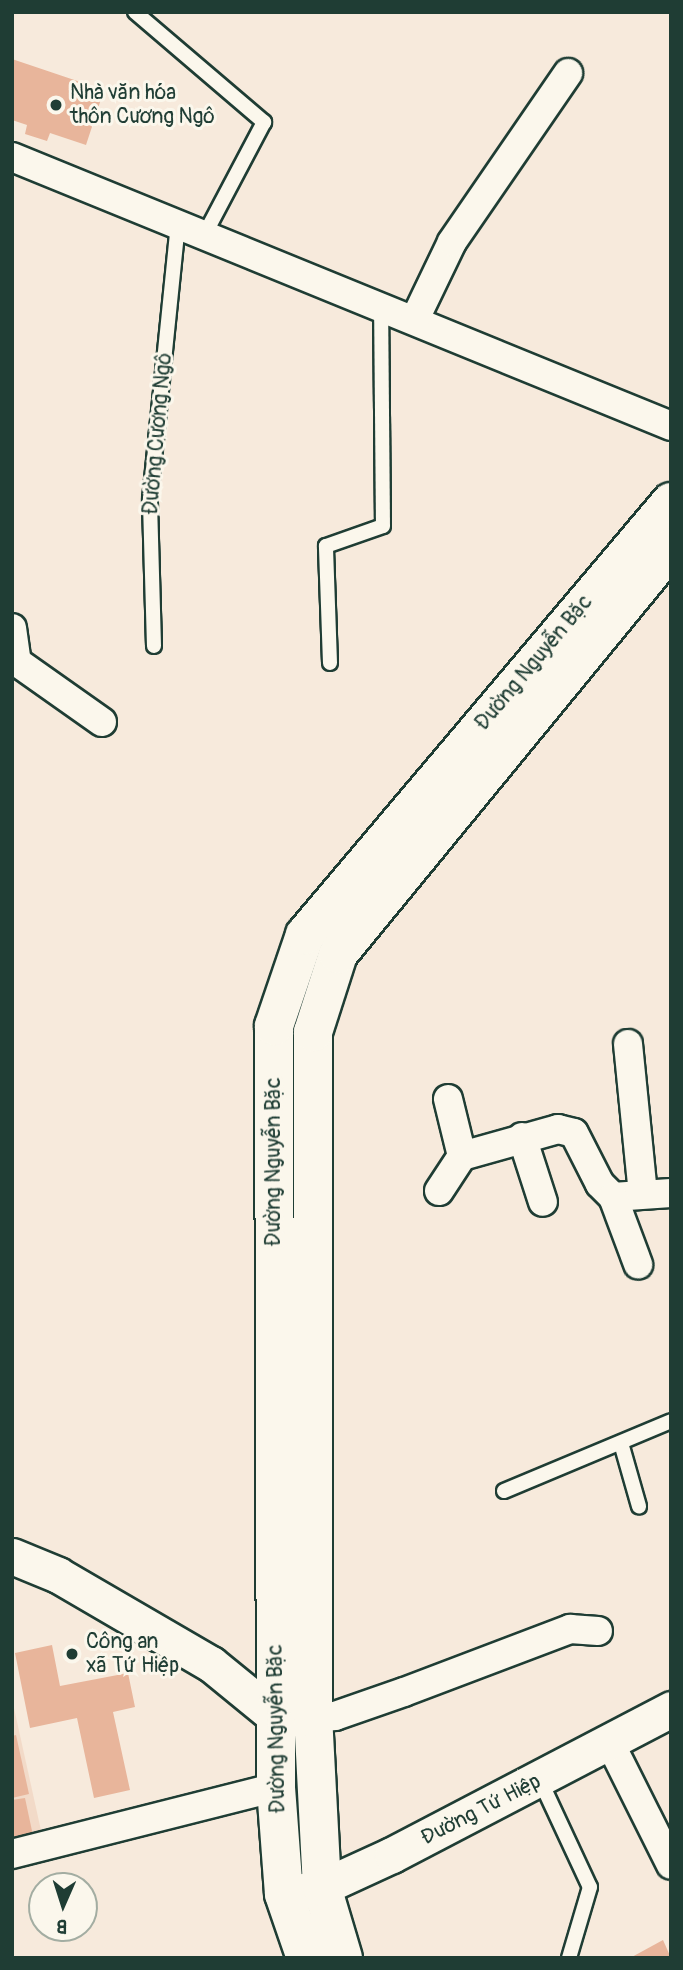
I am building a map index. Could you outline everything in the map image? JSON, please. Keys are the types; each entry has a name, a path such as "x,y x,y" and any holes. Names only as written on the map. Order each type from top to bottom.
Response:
{"main road":[{"name":"Đường Nguyễn Bặc","path":"306,1958 284,1894 276,1787 274,1026 305,935 671,502"},
{"name":"Đường Nguyễn Bặc","path":"343,1958 322,1887 313,1718 313,1042 338,954 671,548"},
{"path":"287,989 323,1002"}],"street":[{"path":"415,319 452,242 568,73"},
{"path":"12,157 381,305 671,426"},
{"path":"12,628 18,662 102,722"},
{"path":"613,1198 657,1193 628,1044"},
{"path":"448,1099 462,1156"},
{"path":"439,1191 462,1156 558,1129 574,1133 600,1184 613,1198 638,1264"},
{"path":"522,1137 543,1202"},
{"path":"12,1556 58,1575 211,1664 276,1717 313,1718 392,1696 570,1629 598,1631"},
{"name":"Đường Tứ Hiệp","path":"284,1894 322,1887 540,1780 671,1709"},
{"path":"610,1743 671,1865"},
{"path":"12,1854 276,1787"}],"lane":[{"path":"135,12 264,122 205,234"},
{"name":"Đường Cương Ngô","path":"154,646 150,499 178,223"},
{"path":"330,663 326,546 383,526 381,305"},
{"path":"504,1491 671,1421"},
{"path":"621,1443 639,1506"},
{"path":"540,1780 590,1887 569,1958"}],"shaded area":[{"path":"12,1699 42,1835 12,1843"}],"building":[{"name":"Nhà văn hóa thôn Cương Ngô","path":"12,59 104,90 86,145 50,133 47,141 25,134 27,125 12,120"},
{"path":"52,1645 60,1686 128,1673 135,1707 113,1712 130,1790 94,1798 77,1718 30,1728 15,1653"},
{"path":"16,1735 29,1794 12,1798 12,1736"},
{"path":"25,1798 35,1845 12,1850 12,1800"},
{"path":"663,1940 671,1958 630,1958"}],"place":[{"name":"Nhà văn hóa thôn Cương Ngô","path":"56,105"},
{"name":"Công an xã Tứ Hiệp","path":"72,1654"}]}
